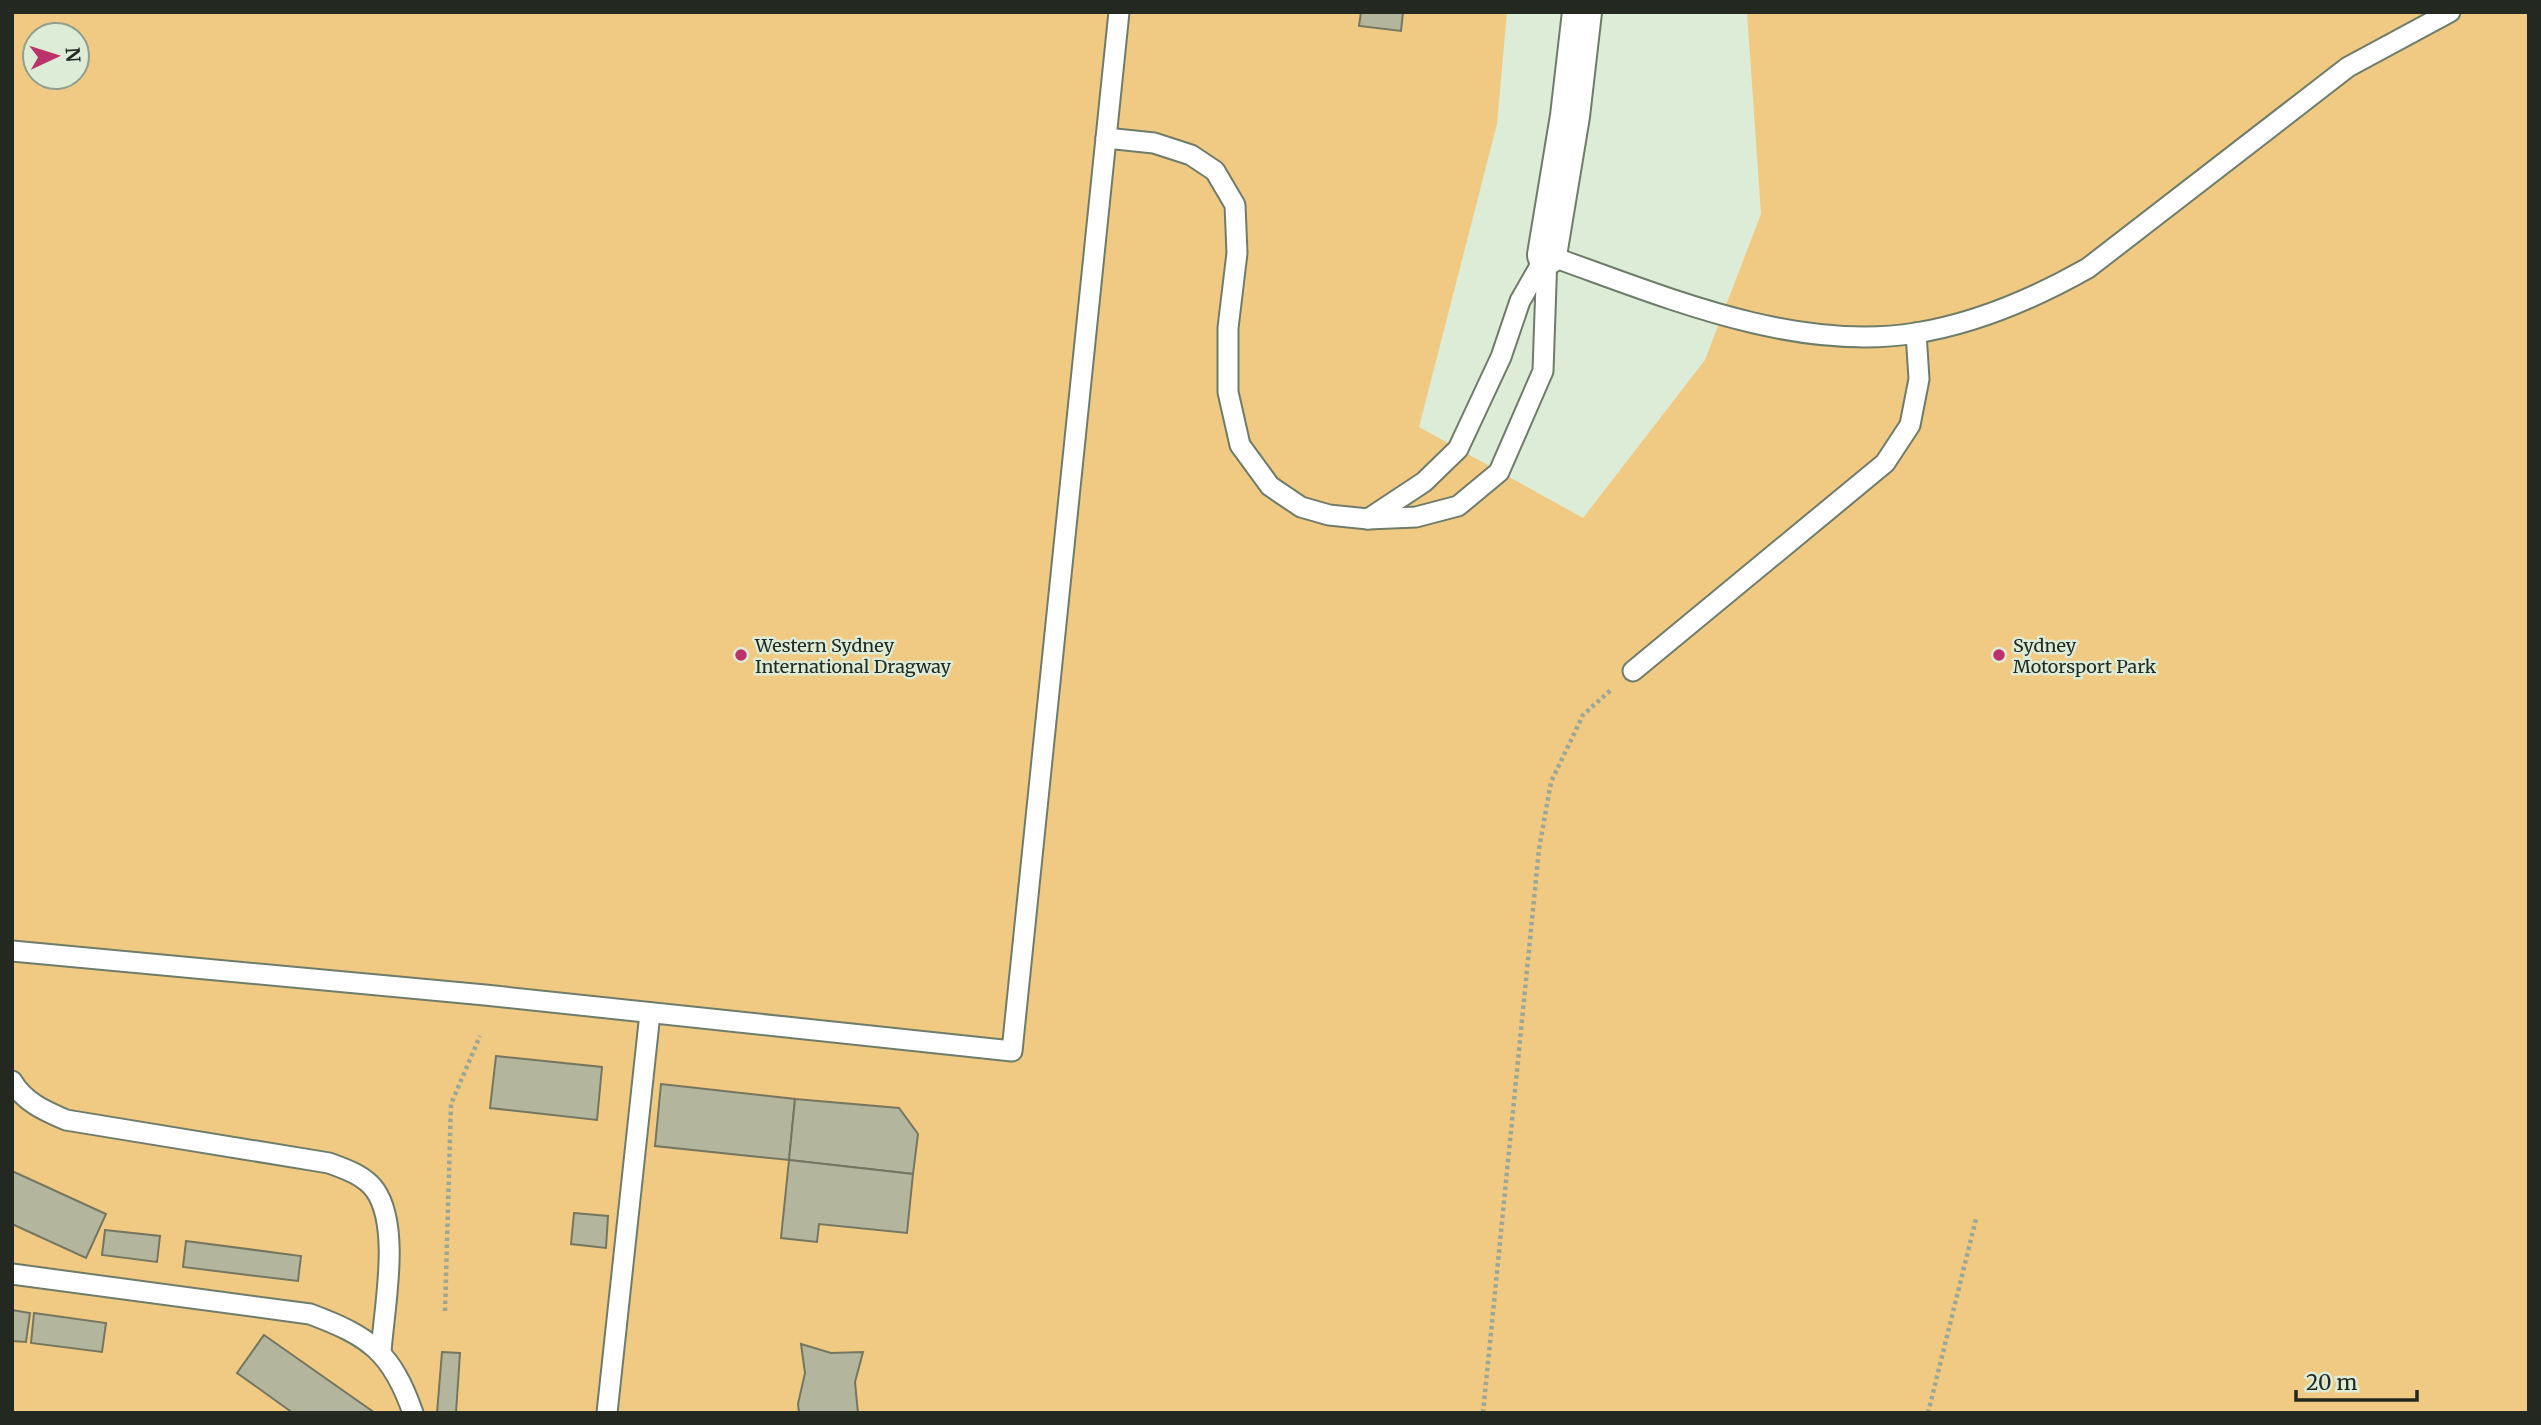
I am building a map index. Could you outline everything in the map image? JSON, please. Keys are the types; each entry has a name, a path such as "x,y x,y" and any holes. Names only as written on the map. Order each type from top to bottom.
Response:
{"street":[{"path":"1546,255 1570,116 1582,12"}],"lane":[{"path":"12,951 485,995 1012,1051 1119,12"},
{"path":"1546,255 1724,316 1798,332 1856,337 1916,333 1991,314 2045,292 2088,268 2348,67 2451,12"},
{"path":"1106,138 1154,143 1191,155 1215,171 1235,205 1237,253 1228,328 1228,392 1240,445 1270,486 1301,507 1329,515 1368,519 1416,517 1458,506 1499,471 1543,371 1546,255"},
{"path":"1368,519 1424,482 1458,449 1502,357 1520,301 1546,255"},
{"path":"1633,671 1885,463 1910,425 1919,380 1916,333"},
{"path":"607,1413 650,1013"},
{"path":"12,1081 18,1091 42,1110 66,1120 329,1163 355,1173 375,1189 388,1218 389,1254 381,1352"},
{"path":"12,1274 310,1314 349,1329 381,1352 403,1384 413,1413"}],"path":[{"path":"1483,1413 1539,849 1551,782 1583,715 1633,671"},
{"path":"445,1311 451,1104 480,1036"},
{"path":"1928,1413 1976,1219"}],"shaded area":[{"path":"12,12 1507,12 1497,124 1419,427 1583,518 1705,360 1761,214 1747,12 2529,12 2529,1413 12,1413"}],"building":[{"path":"1361,12 1403,12 1401,31 1359,26"},
{"path":"496,1056 602,1067 597,1120 490,1108"},
{"path":"661,1084 795,1099 789,1160 655,1146"},
{"path":"795,1099 899,1108 918,1134 913,1174 789,1160"},
{"path":"789,1160 913,1174 907,1233 819,1224 817,1242 781,1238"},
{"path":"12,1171 106,1214 86,1258 12,1224"},
{"path":"574,1213 608,1216 606,1248 571,1244"},
{"path":"105,1230 160,1236 157,1262 102,1255"},
{"path":"186,1241 301,1256 298,1281 183,1267"},
{"path":"12,1310 30,1313 26,1342 12,1341"},
{"path":"34,1313 106,1323 102,1352 31,1343"},
{"path":"264,1335 375,1413 293,1413 237,1373"},
{"path":"801,1344 831,1353 863,1352 855,1382 858,1413 799,1413 798,1404 805,1373"},
{"path":"442,1352 460,1353 456,1413 437,1413"}],"place":[{"name":"Western Sydney International Dragway","path":"741,655"},
{"name":"Sydney Motorsport Park","path":"1999,655"}]}
